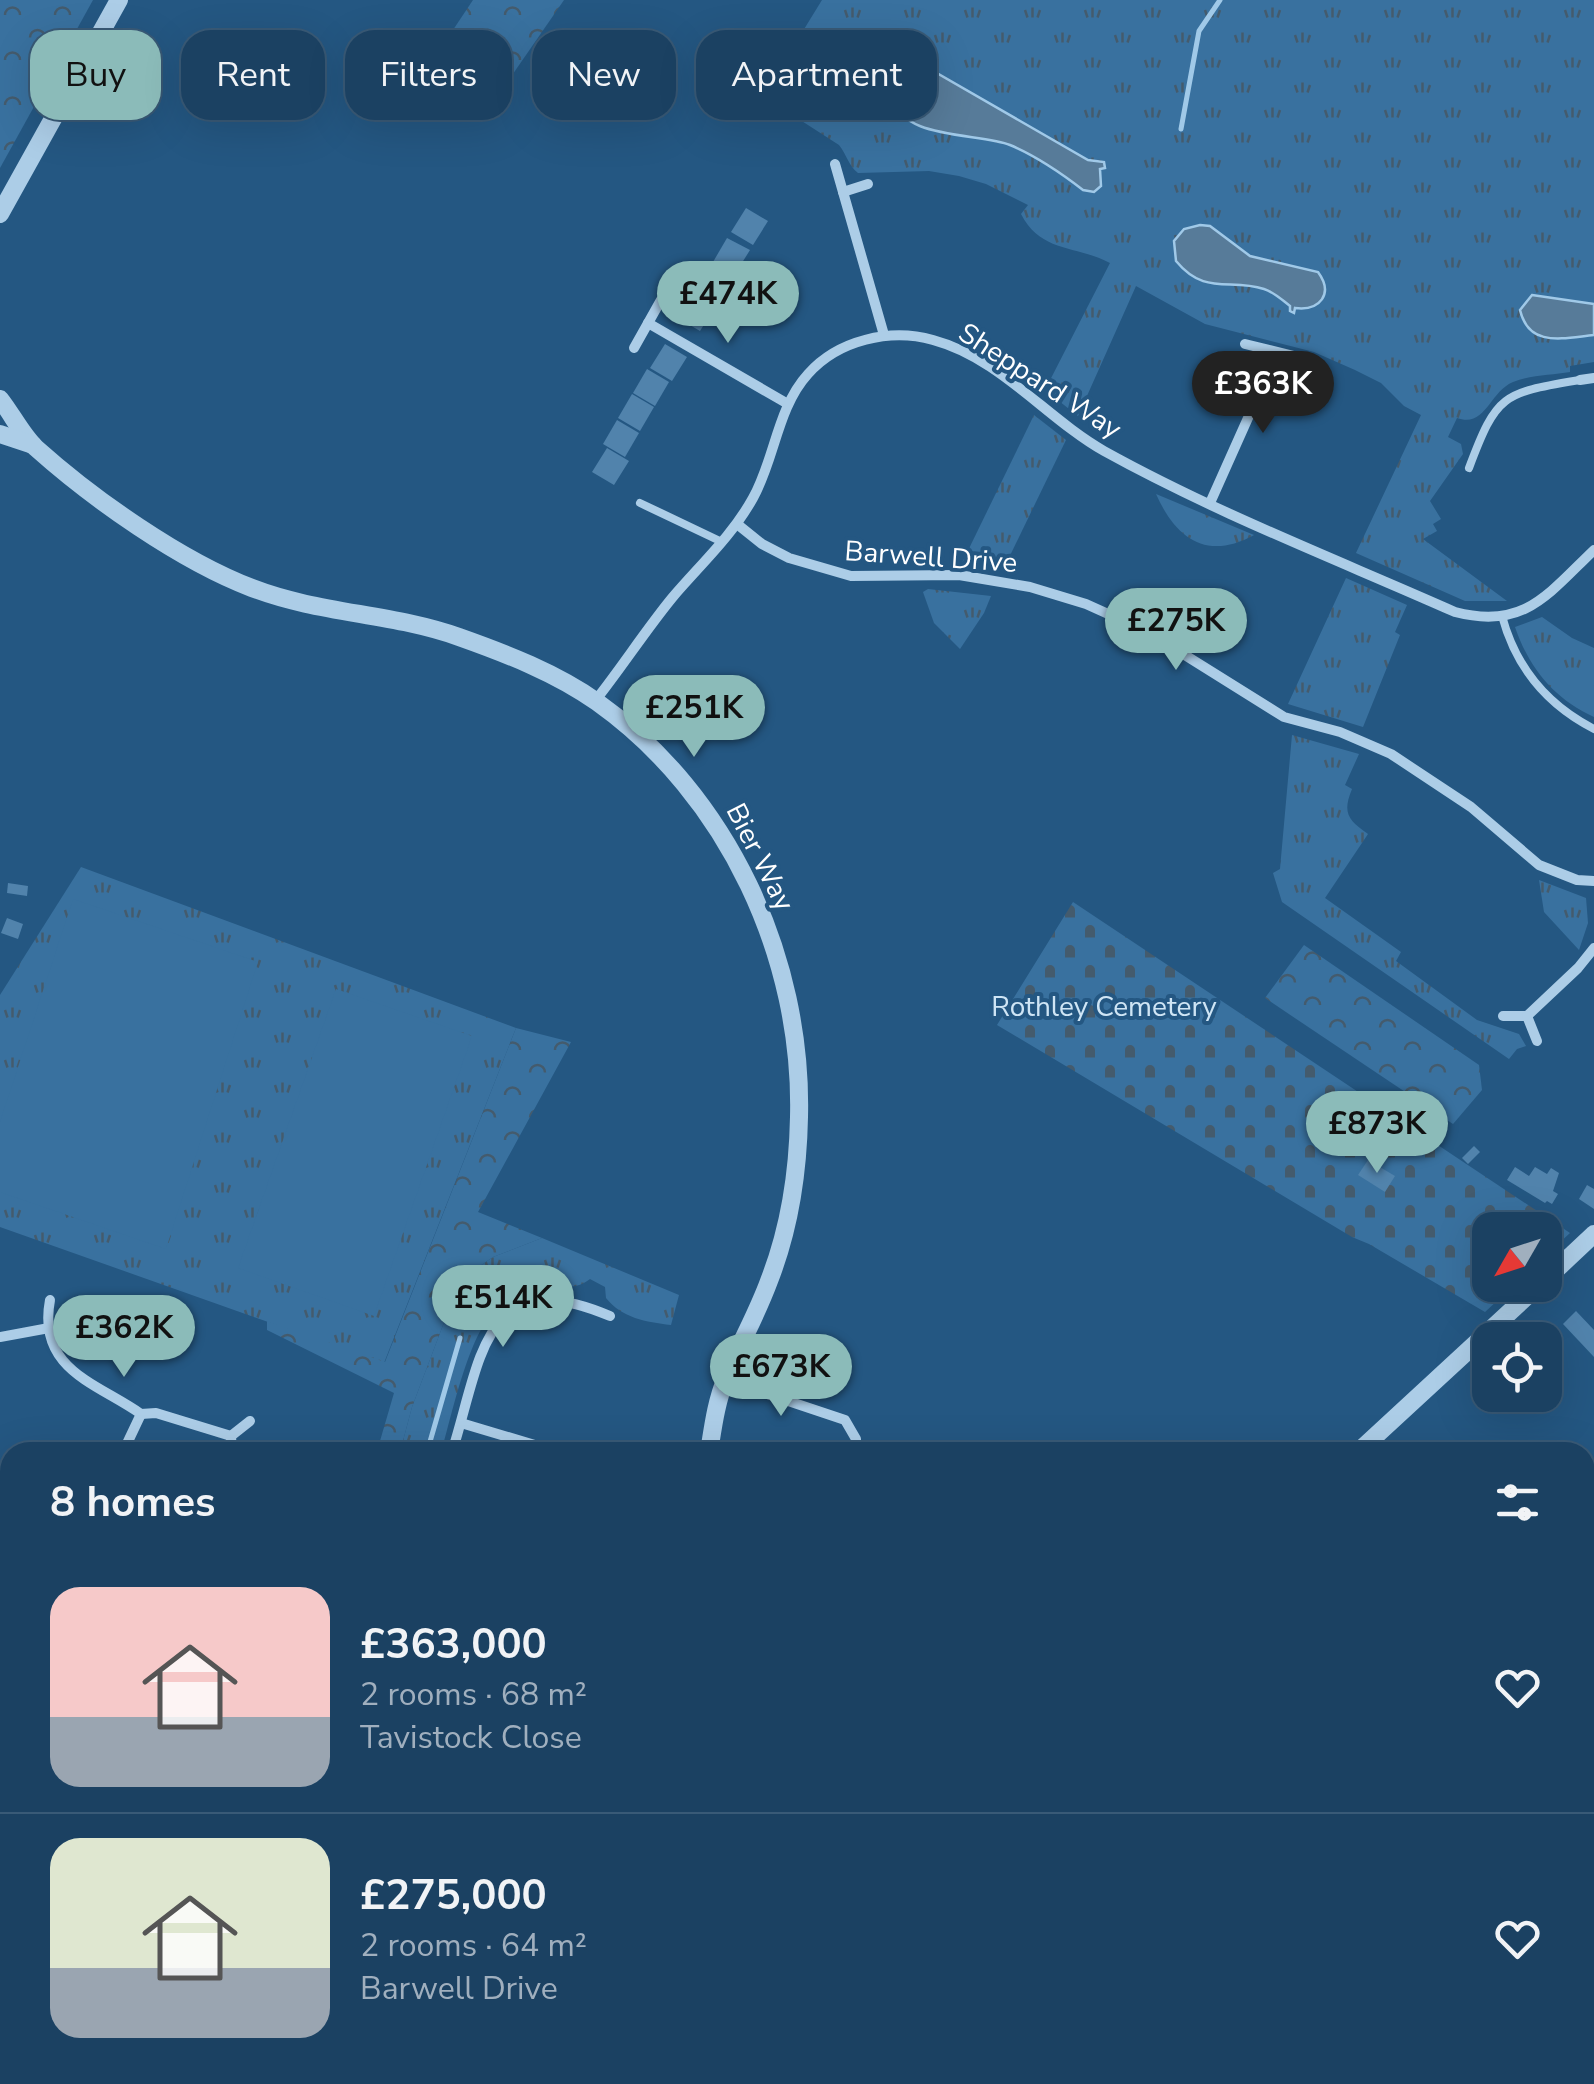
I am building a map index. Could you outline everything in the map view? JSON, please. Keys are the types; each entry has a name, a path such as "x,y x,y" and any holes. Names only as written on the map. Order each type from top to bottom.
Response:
{"street":[{"path":"0,214 118,0"},
{"path":"836,164 884,336"},
{"path":"844,192 868,184"},
{"path":"634,348 661,300"},
{"path":"648,324 788,404"},
{"name":"Sheppard Way","path":"595,701 650,624 738,524 766,471 788,404 808,374 850,344 884,336 935,341 968,356 1034,398 1098,447 1156,479 1455,612 1474,617 1502,616"},
{"path":"1246,344 1298,357"},
{"path":"1210,502 1249,417 1271,351"},
{"path":"1580,380 1594,378"},
{"name":"Bier Way","path":"0,399 33,445 112,506 202,566 253,589 314,608 385,618 456,636 538,668 595,701 666,764 730,847 774,947 788,1000 799,1116 785,1228 771,1277 725,1380 711,1442"},
{"name":"Bier Way","path":"0,434 33,445"},
{"name":"Barwell Drive","path":"738,524 762,544 789,558 851,576 959,575 1030,587 1086,604 1148,632 1264,708 1299,723 1362,740 1391,754 1471,807 1539,864 1577,880 1594,881"},
{"path":"1502,616 1533,606 1594,550"},
{"path":"1504,1016 1528,1016 1594,948"},
{"path":"1528,1016 1537,1041"},
{"path":"1562,1264 1594,1234"},
{"path":"589,1307 594,1294"},
{"path":"50,1300 48,1328 62,1359 75,1375 141,1414 156,1413 231,1436"},
{"path":"455,1442 482,1348 494,1325 519,1307 536,1301 568,1300 610,1316"},
{"path":"1369,1442 1521,1302"},
{"path":"0,1337 48,1328"},
{"path":"725,1380 844,1420 856,1442"},
{"path":"128,1442 141,1414"},
{"path":"231,1436 250,1421"},
{"path":"462,1423 525,1442"},
{"path":"231,1436 231,1442"}],"lane":[{"path":"1468,468 1485,426 1506,400 1520,390 1580,380"},
{"path":"640,503 722,542"},
{"path":"1502,616 1518,660 1542,694 1594,729"}],"green space":[{"path":"0,0 93,0 76,30 30,30 30,114 0,168"},
{"path":"473,0 564,0 543,30 532,30 532,46 512,75 512,30 453,30"},
{"path":"822,0 1594,0 1594,362 1570,366 1570,372 1513,382 1475,418 1457,418 1448,437 1461,444 1463,454 1430,501 1441,519 1433,524 1437,531 1423,539 1507,601 1465,601 1356,553 1421,415 1404,406 1381,383 1355,370 1314,352 1205,324 1136,286 1078,416 1045,390 1110,263 1039,236 1021,214 1028,205 986,184 929,171 858,173 839,145 800,120 937,120 937,30 804,30"},
{"path":"1034,415 1066,440 1003,570 961,565"},
{"path":"1156,494 1254,535 1222,546 1195,541 1173,523"},
{"path":"1346,578 1407,605 1395,632 1400,635 1363,727 1288,704"},
{"path":"928,589 991,596 960,649 934,623 923,592"},
{"path":"1542,617 1594,648 1594,717 1555,691 1528,656 1515,627"},
{"path":"1292,735 1359,754 1345,785 1352,789 1347,810 1368,834 1325,898 1401,952 1396,961 1477,1020 1519,1034 1526,1046 1517,1049 1509,1059 1282,902 1273,873 1280,869"},
{"path":"81,867 516,1028 384,1363 0,1227 0,995"},
{"path":"1539,880 1586,898 1588,923 1579,950 1544,912"},
{"path":"73,899 258,962 166,1249 0,1192 0,1122"},
{"name":"Rothley Cemetery","path":"1073,902 1538,1212 1472,1212 1472,1302 1496,1302 1485,1312 997,1025"},
{"path":"1304,945 1479,1065 1482,1090 1453,1124 1265,998"},
{"path":"336,989 472,1036 374,1316 238,1268"},
{"path":"516,1028 571,1042 478,1212 542,1238 493,1257 464,1277 412,1407 403,1442 380,1441 394,1393 267,1330 267,1321 385,1362"},
{"path":"542,1238 679,1295 671,1325 627,1315 606,1298 605,1287 590,1279 576,1286 539,1288 512,1297 490,1315 471,1350 444,1442 403,1442 454,1296 464,1277 493,1257"}],"shaded area":[{"path":"937,73 1088,160 1104,162 1105,168 1100,169 1101,186 1094,192 1083,190 1010,145 942,132 909,121 937,120"},
{"path":"1210,226 1250,256 1318,272 1325,287 1322,299 1311,307 1295,308 1294,313 1264,289 1197,279 1176,261 1174,241 1184,229"},
{"path":"1532,295 1594,304 1594,335 1549,338 1531,330 1520,310"}],"building":[{"path":"746,208 768,221 753,245 731,232"},
{"path":"727,238 750,250 735,274 713,262"},
{"path":"710,266 733,279 718,303 696,290"},
{"path":"693,294 715,307 700,331 678,318"},
{"path":"665,344 687,357 672,381 650,368"},
{"path":"647,369 669,382 655,406 633,393"},
{"path":"632,394 654,407 640,431 618,418"},
{"path":"617,420 639,433 625,457 603,444"},
{"path":"607,448 629,461 614,485 592,472"},
{"path":"8,883 28,886 27,896 7,893"},
{"path":"7,918 23,924 18,939 1,933"},
{"path":"1474,1146 1480,1152 1468,1164 1462,1158"},
{"path":"1368,1160 1395,1176 1385,1192 1358,1175"},
{"path":"1515,1167 1529,1176 1535,1167 1547,1174 1551,1168 1559,1173 1553,1191 1558,1194 1552,1204 1507,1180"},
{"path":"1587,1185 1594,1189 1594,1209 1579,1199"},
{"path":"1576,1311 1594,1330 1594,1357 1563,1324"}],"waterway":[{"path":"1181,129 1199,31 1220,0"},
{"path":"430,1442 460,1338"}]}
